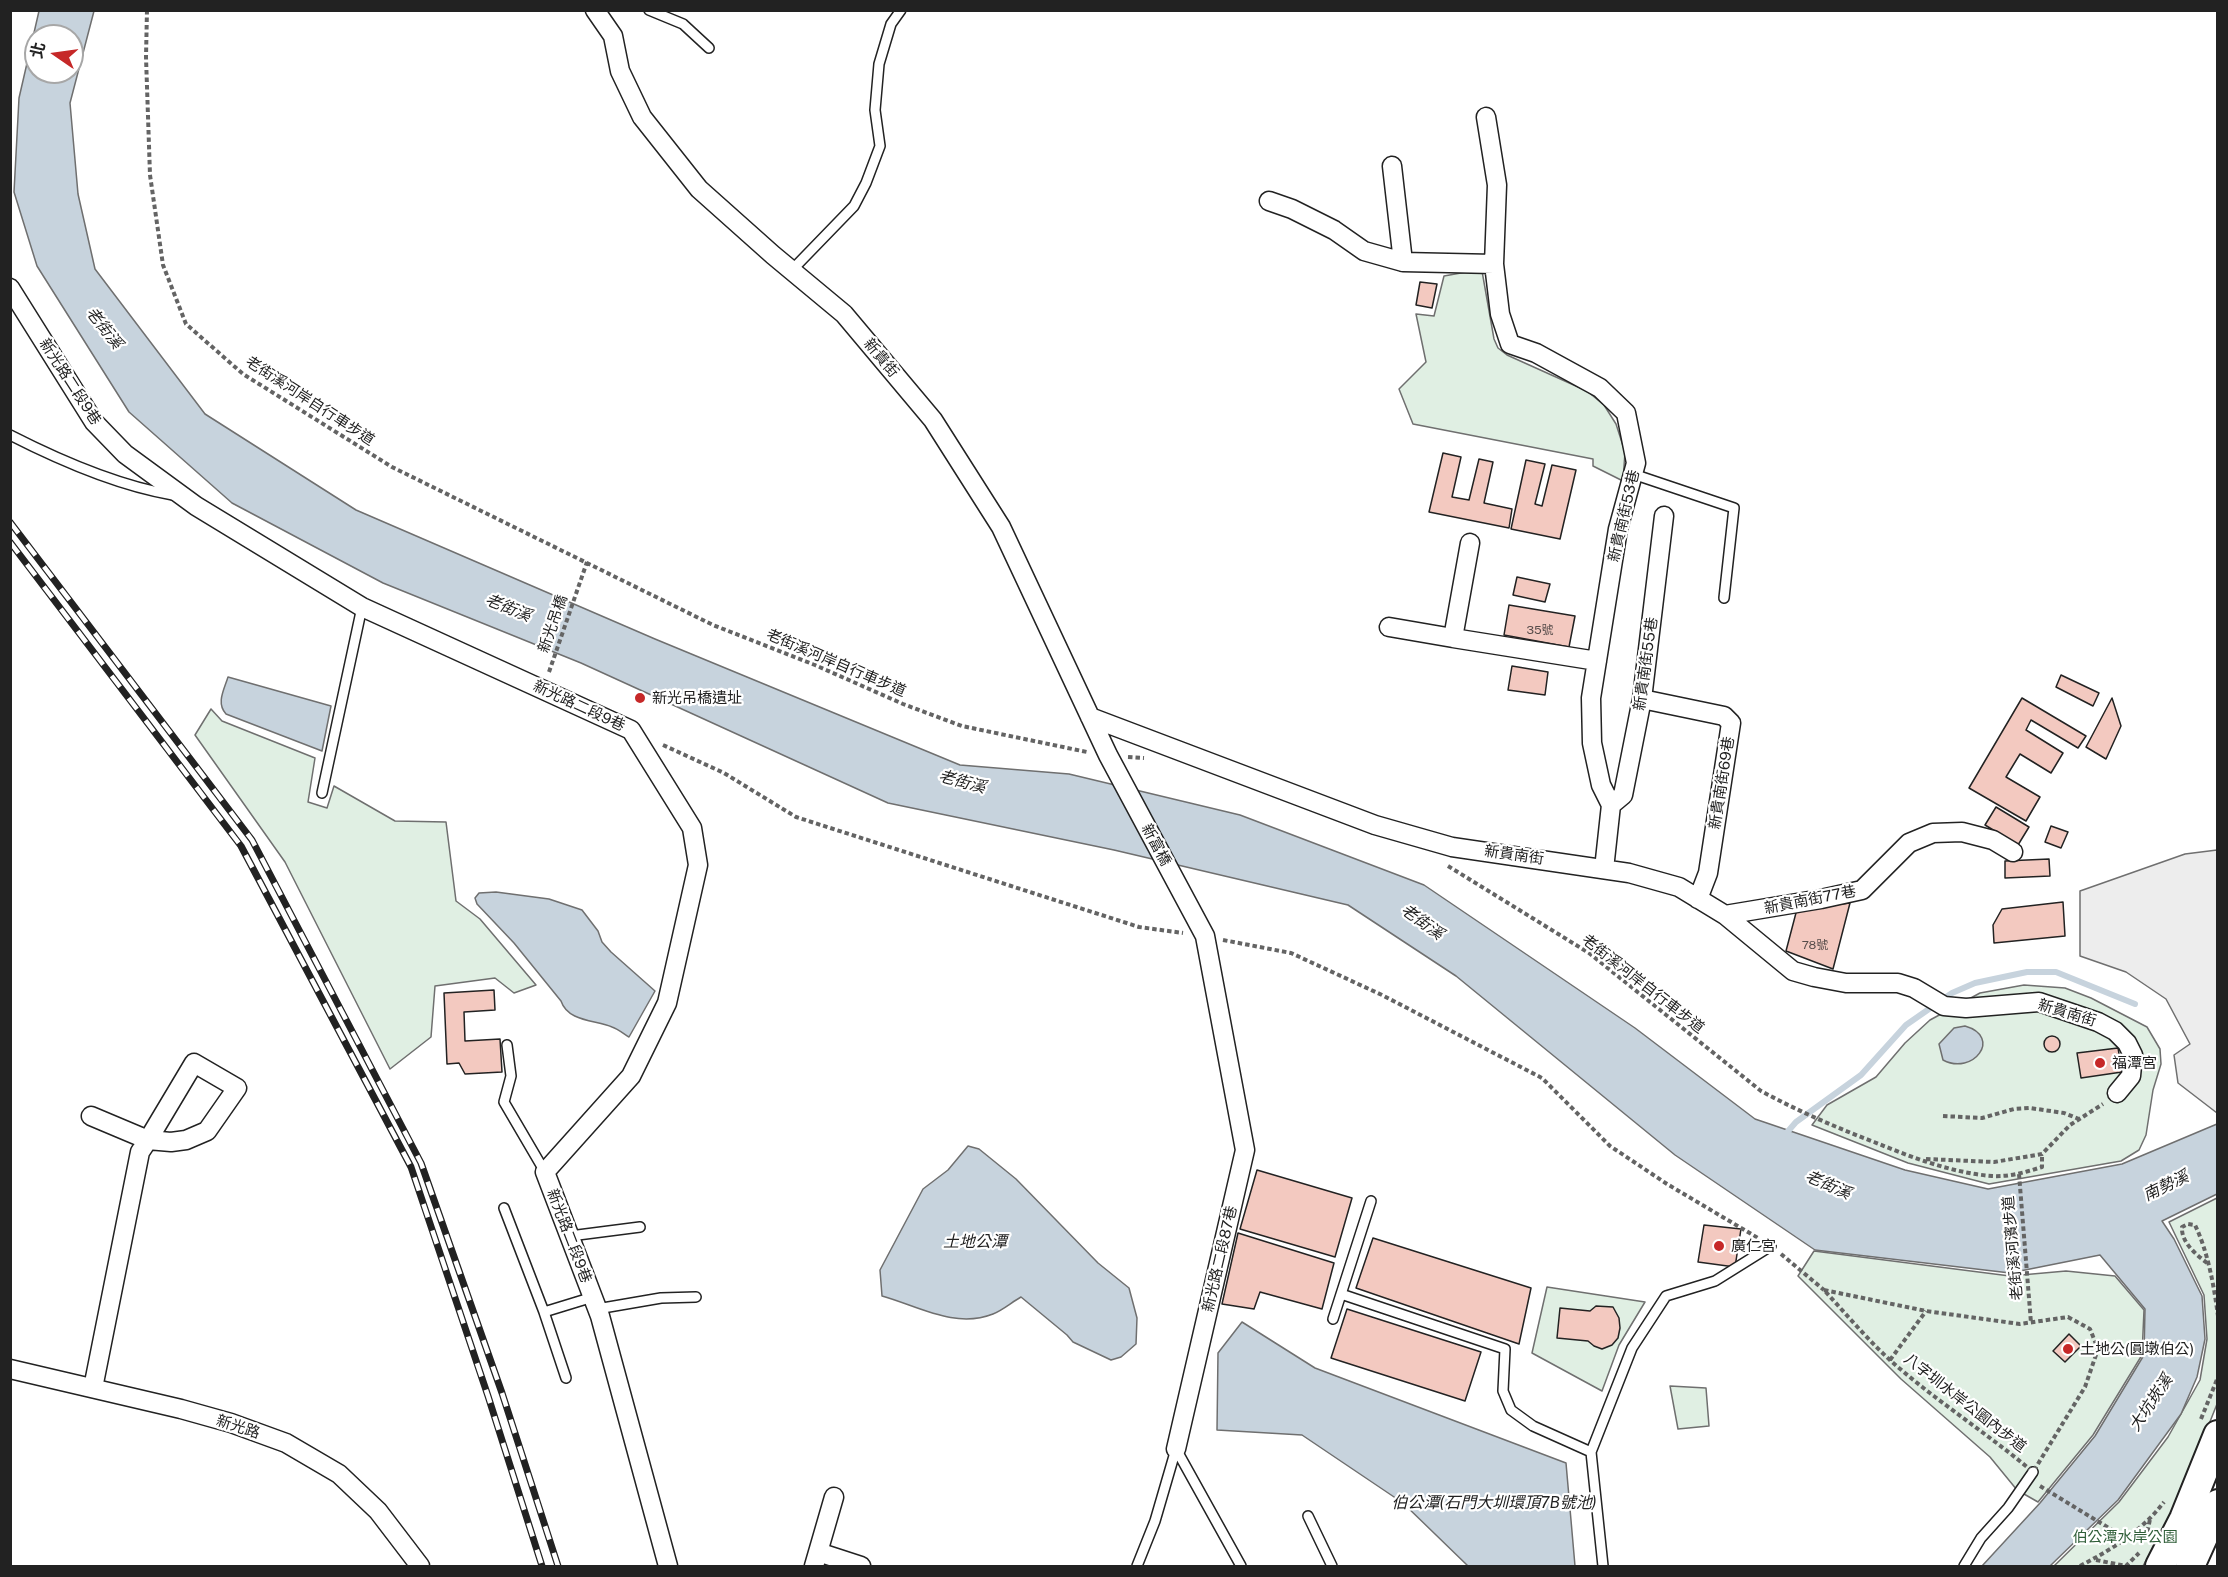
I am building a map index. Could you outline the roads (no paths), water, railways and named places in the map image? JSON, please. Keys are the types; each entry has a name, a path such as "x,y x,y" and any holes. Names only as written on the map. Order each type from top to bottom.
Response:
{"main road":[{"path":"2151,1558 2184,1519 2207,1431"},
{"path":"2190,1566 2217,1504"}],"street":[{"name":"新貴街","path":"595,10 613,36 620,71 642,117 699,189 844,314 933,420 1001,527 1108,755"},
{"name":"新貴南街53巷","path":"1486,117 1497,185 1494,264 1500,314 1510,344 1536,353 1600,388 1626,413 1636,463 1618,529 1591,698 1592,743 1601,785 1611,805 1604,869"},
{"path":"1392,166 1403,262"},
{"path":"1269,201 1292,209 1334,230 1364,251 1403,262 1494,264"},
{"name":"新光路二段9巷","path":"10,288 94,422 125,454 184,497 362,607 631,730 692,828 698,865 667,1003 632,1076 545,1172 595,1303 668,1566"},
{"name":"新貴南街55巷","path":"1611,805 1623,795 1642,699 1664,516"},
{"path":"1453,638 1470,543"},
{"path":"1389,627 1597,661"},
{"name":"新貴南街69巷","path":"1642,699 1724,716 1731,723 1708,873 1698,899"},
{"name":"新貴南街","path":"1090,717 1375,825 1452,847 1629,873 1679,887 1725,915 1793,971 1846,983 1898,983 1914,988 1944,1006 1966,1008 2039,1002 2098,1022 2115,1030 2127,1042 2133,1055 2131,1076 2117,1093"},
{"name":"新富橋","path":"1108,755 1205,936"},
{"name":"新貴南街77巷","path":"1725,915 1862,890 1909,843 1933,833 1962,832 1993,840 2013,852"},
{"name":"新光路二段87巷","path":"1176,1449 1245,1150 1205,936"},
{"path":"91,1116 148,1140 171,1142 186,1140 207,1131 237,1088 194,1063 148,1140 140,1152 93,1388"},
{"name":"新光路","path":"10,1369 231,1423 286,1443 339,1474 378,1511 420,1566"},
{"path":"834,1497 816,1559 861,1566"}],"lane":[{"path":"649,10 683,24 710,48"},
{"path":"792,270 854,206 866,183 880,146 875,110 879,64 891,24 900,10"},
{"path":"10,435 45,452 146,490 184,497"},
{"path":"1633,474 1734,508 1724,598"},
{"path":"322,793 362,607"},
{"path":"507,1045 511,1076 504,1102 545,1172"},
{"path":"1333,1319 1371,1202"},
{"path":"504,1208 544,1312 566,1378"},
{"path":"570,1236 640,1227"},
{"path":"1603,1566 1591,1452 1632,1348 1666,1296 1715,1281 1771,1245"},
{"path":"1341,1294 1505,1349 1503,1391 1511,1410 1533,1426 1591,1452"},
{"path":"544,1312 595,1303 696,1297"},
{"path":"1137,1566 1155,1521 1176,1449"},
{"path":"1176,1449 1241,1566"},
{"path":"1964,1566 1981,1538 2008,1508 2033,1472"},
{"path":"1308,1516 1332,1566"}],"water":[{"path":"39,11 94,11 84,49 84,24 36,24"},
{"path":"24,76 24,84 75,84 70,103 78,194 95,269 205,414 356,510 655,639 960,765 1069,774 1240,815 1424,885 1635,1028 1755,1119 1905,1170 1988,1189 2122,1164 2217,1124 2217,1194 2162,1221 2174,1239 2202,1296 2205,1339 2197,1377 2181,1414 2118,1500 2050,1566 1982,1566 2040,1503 2095,1436 2144,1355 2145,1309 2100,1255 2010,1273 1815,1250 1675,1155 1456,976 1348,905 1114,850 888,803 581,663 383,583 232,503 129,412 37,266 14,192 19,98"},
{"path":"228,677 331,706 322,751 226,714 221,701"},
{"path":"496,892 549,899 582,910 611,952 655,991 629,1037 612,1027 576,1017 565,1008 514,943 477,904 475,898 479,893"},
{"path":"1965,1026 1976,1031 1982,1038 1983,1046 1980,1053 1964,1063 1954,1064 1943,1060 1939,1044 1954,1028"},
{"name":"土地公潭","path":"968,1146 979,1149 1016,1179 1098,1263 1129,1288 1137,1318 1136,1344 1121,1357 1111,1360 1073,1342 1021,1297 993,1314 965,1319 951,1318 882,1296 880,1270 923,1189 948,1170"},
{"name":"伯公潭(石門大圳環頂7B號池)","path":"1242,1322 1315,1368 1566,1463 1575,1566 1468,1566 1403,1503 1302,1435 1217,1430 1218,1353"}],"waterway":[{"path":"1783,1137 1796,1122 1861,1075 1906,1025 1952,993 1975,983 2027,972 2056,972 2135,1004"}],"railway":[{"path":"10,522 252,840 421,1163 502,1393 558,1566"},
{"path":"10,542 241,846 411,1167 542,1566"}],"place":[{"name":"新光吊橋遺址","path":"640,698"},
{"name":"福潭宮","path":"2100,1063"},
{"name":"廣仁宮","path":"1719,1246"},
{"name":"土地公(圓墩伯公)","path":"2068,1349"}],"water label":[{"name":"老街溪","path":"104,328"},
{"name":"老街溪","path":"508,608"},
{"name":"老街溪","path":"962,782"},
{"name":"老街溪","path":"1422,922"},
{"name":"老街溪","path":"1828,1185"},
{"name":"南勢溪","path":"2166,1186"},
{"name":"大坑崁溪","path":"2151,1403"}],"park label":[{"name":"伯公潭水岸公園","path":"2125,1537"}]}
